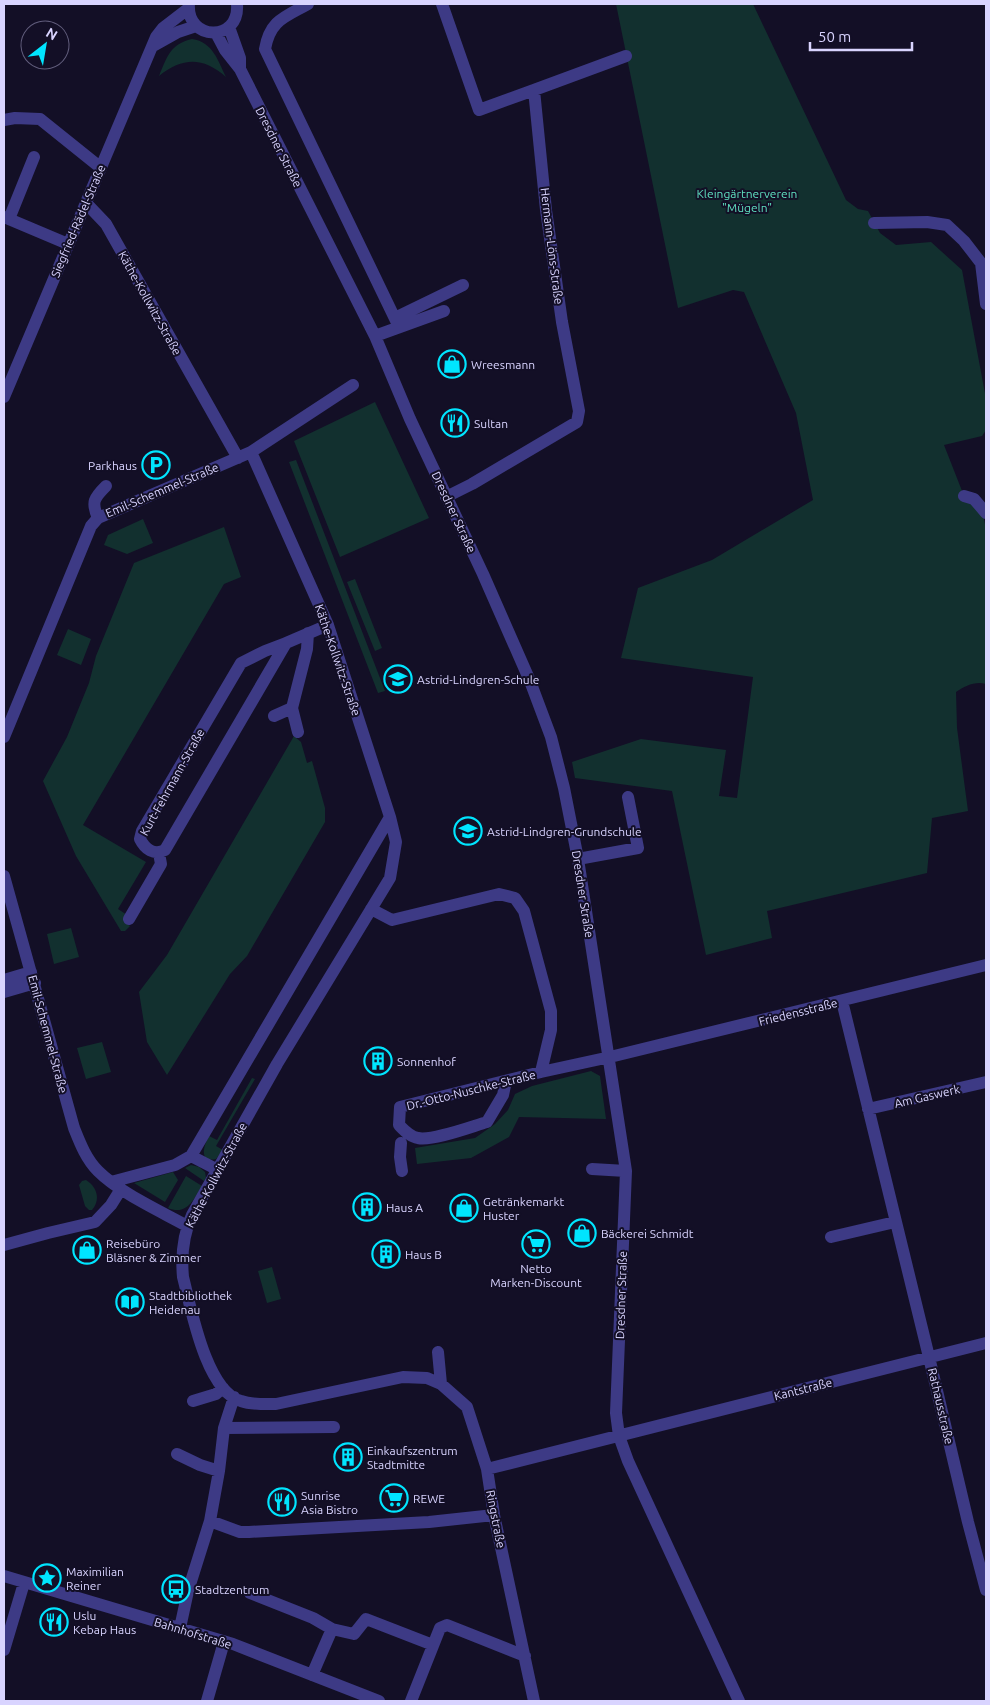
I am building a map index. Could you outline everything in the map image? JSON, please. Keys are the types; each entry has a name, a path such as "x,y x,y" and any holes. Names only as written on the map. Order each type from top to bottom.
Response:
{"street":[{"path":"189,6 189,16 196,26 207,32 216,33 226,30 236,18 238,4"},
{"path":"308,4 277,21 267,35 265,49 397,322"},
{"path":"442,4 478,110 626,56"},
{"name":"Siegfried-Rädel-Straße","path":"4,397 156,37 163,28 189,6"},
{"path":"153,46 178,32 196,26"},
{"name":"Dresdner Straße","path":"229,27 240,58 240,69"},
{"name":"Dresdner Straße","path":"216,33 225,50 240,69 375,336 410,419 530,681 553,746 564,788 578,860 626,1170 616,1413 619,1436 628,1461 739,1701"},
{"name":"Hermann-Löns-Straße","path":"446,497 472,484 577,422 579,411 560,313 546,210 534,90"},
{"path":"4,120 15,118 40,119 101,168"},
{"path":"34,156 6,218 68,244"},
{"name":"Käthe-Kollwitz-Straße","path":"86,203 106,224 238,458"},
{"path":"874,223 927,222 947,225 964,241 981,263 986,304"},
{"path":"375,336 463,285"},
{"path":"397,322 444,311"},
{"name":"Emil-Schemmel-Straße","path":"4,737 91,526 98,518 252,452 353,385"},
{"name":"Käthe-Kollwitz-Straße","path":"252,452 328,625 390,817 396,842 390,878 277,1064 187,1226 182,1276 209,1368 222,1388 240,1401 276,1404 403,1377 427,1378 441,1384 467,1407 487,1469"},
{"path":"98,518 94,507 96,496 106,486"},
{"path":"964,496 974,499 986,514"},
{"name":"Kurt-Fehrmann-Straße","path":"286,643 165,850 159,853 153,852 144,846 140,839 142,831 241,663 265,651 328,625"},
{"path":"298,732 292,708 307,649 308,633"},
{"path":"274,716 292,708"},
{"path":"578,860 638,848 628,797"},
{"path":"4,1245 95,1222 111,1205 116,1186 175,1165 191,1156 390,817"},
{"path":"129,919 162,864 159,853"},
{"name":"Emil-Schemmel-Straße","path":"4,876 74,1128 85,1153 98,1171 116,1186 187,1226"},
{"name":"Dr.-Otto-Nuschke-Straße","path":"370,909 392,920 499,894 515,898 524,911 551,1011 552,1030 541,1072"},
{"name":"Friedensstraße","path":"610,1057 986,965"},
{"path":"4,980 33,977"},
{"path":"4,992 33,977"},
{"name":"Rathausstraße","path":"842,1001 986,1590"},
{"name":"Dr.-Otto-Nuschke-Straße","path":"506,1081 503,1095 487,1122 432,1138 418,1138 408,1134 399,1125 400,1107 541,1072 610,1057"},
{"name":"Am Gaswerk","path":"868,1109 986,1082"},
{"path":"401,1143 402,1171"},
{"path":"191,1156 218,1170"},
{"path":"592,1169 626,1170"},
{"path":"831,1237 895,1222"},
{"name":"Kantstraße","path":"619,1436 986,1343"},
{"path":"438,1352 441,1384"},
{"path":"193,1401 216,1394 222,1388"},
{"path":"180,1628 188,1591 210,1521 224,1428 234,1397"},
{"path":"224,1428 334,1427"},
{"path":"487,1469 619,1436"},
{"path":"177,1454 200,1465 219,1471"},
{"name":"Ringstraße","path":"487,1469 494,1515 534,1701"},
{"path":"210,1521 240,1532 249,1532 429,1522 494,1515"},
{"name":"Bahnhofstraße","path":"4,1576 224,1642 379,1701"},
{"path":"4,1650 24,1583"},
{"path":"250,1593 313,1618 332,1628 354,1634 366,1619 433,1645"},
{"path":"411,1701 440,1628 447,1625 525,1656"},
{"path":"312,1675 332,1628"},
{"path":"207,1701 224,1642"}],"green space":[{"name":"Kleingärtnerverein \"Mügeln\"","path":"616,4 753,4 846,200 858,209 868,211 880,233 896,245 931,242 962,270 986,399 986,430 982,436 944,445 964,496 973,502 983,515 986,529 986,684 970,685 956,692 957,728 968,811 932,818 927,873 767,911 772,938 706,955 672,791 575,778 572,762 641,739 726,750 719,796 737,798 753,677 621,658 638,588 712,560 813,500 796,413 744,292 733,290 678,308"},
{"path":"192,39 210,48 226,77 218,70 193,62 176,65 159,76 170,52 179,44"},
{"path":"375,402 429,518 340,557 294,441"},
{"path":"296,460 385,691 378,693 289,462"},
{"path":"143,519 153,543 127,554 104,545 108,535"},
{"path":"224,527 241,577 224,584 83,825 146,862 118,909 127,915 124,921 130,926 125,931 121,931 76,856 43,781 67,737 89,683 96,656 134,563"},
{"path":"355,579 382,648 375,651 347,582"},
{"path":"68,629 91,639 81,665 57,655"},
{"path":"294,736 301,742 307,763 312,761 325,808 325,822 247,956 230,974 167,1075 147,1042 139,992 167,955"},
{"path":"71,928 79,957 54,964 47,934"},
{"path":"102,1042 111,1072 86,1079 77,1048"},
{"path":"591,1071 600,1076 606,1119 519,1117 509,1137 471,1158 417,1164 415,1148 475,1138 495,1124 508,1110 515,1094 532,1086"},
{"path":"252,1078 255,1079 216,1146 223,1150 216,1159 210,1160 205,1156 204,1152 209,1136 217,1140"},
{"path":"191,1165 199,1167 205,1172 206,1178 204,1181 185,1168"},
{"path":"173,1172 178,1180 165,1202 134,1183"},
{"path":"186,1176 202,1186 193,1201 185,1208 175,1210 168,1208"},
{"path":"86,1180 93,1186 97,1198 92,1210 85,1206 79,1185 82,1181"},
{"path":"272,1267 281,1299 267,1303 258,1271"}],"place":[{"name":"Wreesmann","path":"452,364"},
{"name":"Sultan","path":"455,423"},
{"name":"Parkhaus","path":"156,465"},
{"name":"Astrid-Lindgren-Schule","path":"398,679"},
{"name":"Astrid-Lindgren-Grundschule","path":"468,831"},
{"name":"Sonnenhof","path":"378,1061"},
{"name":"Haus A","path":"367,1207"},
{"name":"Getränkemarkt Huster","path":"464,1208"},
{"name":"Bäckerei Schmidt","path":"582,1233"},
{"name":"Netto Marken-Discount","path":"536,1244"},
{"name":"Reisebüro Bläsner & Zimmer","path":"87,1250"},
{"name":"Haus B","path":"386,1254"},
{"name":"Stadtbibliothek Heidenau","path":"130,1302"},
{"name":"Einkaufszentrum Stadtmitte","path":"348,1457"},
{"name":"REWE","path":"394,1498"},
{"name":"Sunrise Asia Bistro","path":"282,1502"},
{"name":"Maximilian Reiner","path":"47,1578"},
{"name":"Stadtzentrum","path":"176,1589"},
{"name":"Uslu Kebap Haus","path":"54,1622"}]}
